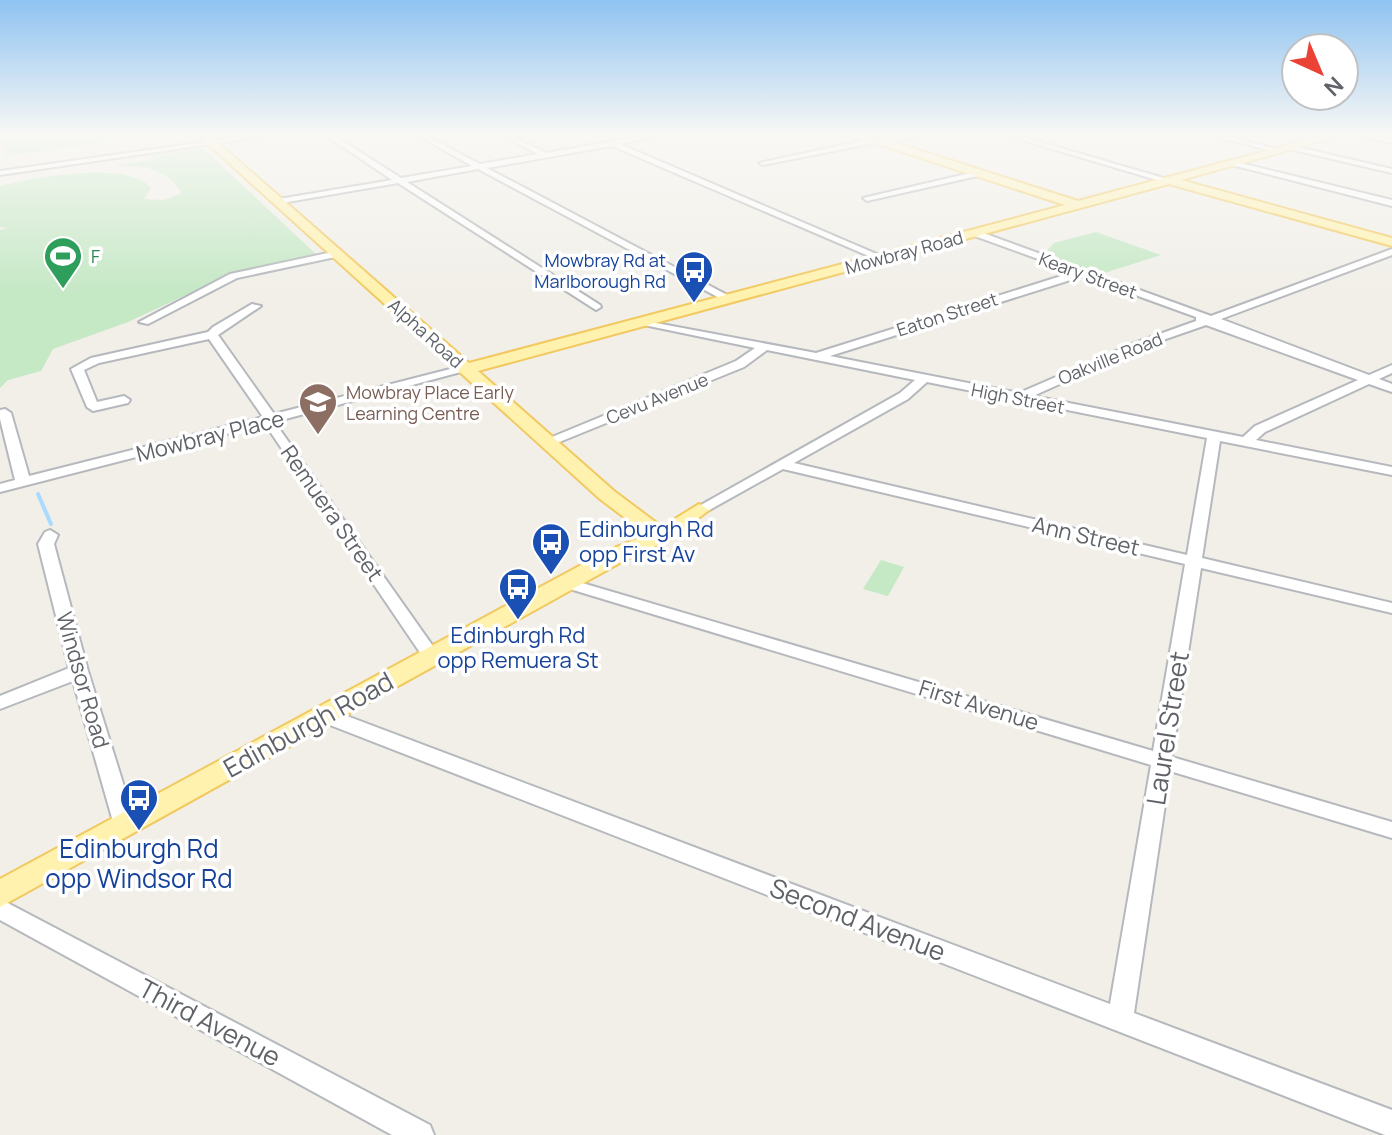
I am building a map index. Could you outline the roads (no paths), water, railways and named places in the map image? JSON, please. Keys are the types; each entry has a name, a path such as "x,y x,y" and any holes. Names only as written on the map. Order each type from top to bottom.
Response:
{"main road":[{"name":"Alpha Road","path":"262,187 607,495 637,539"},
{"path":"1022,187 1078,205"},
{"name":"Mowbray Road","path":"466,369 1147,187"},
{"path":"1192,187 1392,242"},
{"path":"1041,193 1076,199 1104,198"},
{"path":"637,539 699,510"},
{"path":"637,539 699,510"},
{"name":"Edinburgh Road","path":"0,894 566,583 637,539"}],"street":[{"path":"279,202 365,187"},
{"path":"408,187 596,307"},
{"path":"517,187 727,299"},
{"path":"715,187 881,258"},
{"path":"867,198 916,187"},
{"path":"1329,187 1392,203"},
{"name":"Keary Street","path":"975,233 1392,388"},
{"name":"Oakville Road","path":"1018,398 1136,346 1392,252"},
{"path":"144,322 234,276 337,254"},
{"name":"Eaton Street","path":"813,357 1082,273"},
{"path":"124,400 93,407 77,369 95,360 212,335 256,306"},
{"name":"High Street","path":"644,322 1392,471"},
{"name":"Remuera Street","path":"212,335 272,420 271,427 431,656"},
{"name":"Cevu Avenue","path":"547,442 740,364 763,347"},
{"name":"Mowbray Place","path":"0,488 466,369"},
{"path":"1245,442 1260,429 1392,369"},
{"path":"699,510 904,396 923,379"},
{"path":"5,413 23,482"},
{"name":"Laurel Street","path":"1120,1019 1214,436"},
{"name":"Ann Street","path":"780,464 1392,608"},
{"name":"Windsor Road","path":"50,535 46,544 79,671 125,825"},
{"name":"First Avenue","path":"566,583 1392,830"},
{"path":"0,703 79,671"},
{"name":"Second Avenue","path":"324,715 1392,1124"},
{"name":"Third Avenue","path":"0,909 420,1135"}],"waterway":[{"path":"38,494 51,524"}],"place":[{"name":"F","path":"63,290"},
{"name":"Mowbray Rd at Marlborough Rd","path":"694,304"},
{"name":"Mowbray Place Early Learning Centre","path":"318,436"},
{"name":"Edinburgh Rd opp First Av","path":"551,576"},
{"name":"Edinburgh Rd opp Remuera St","path":"518,621"},
{"name":"Edinburgh Rd opp Windsor Rd","path":"139,832"}]}
